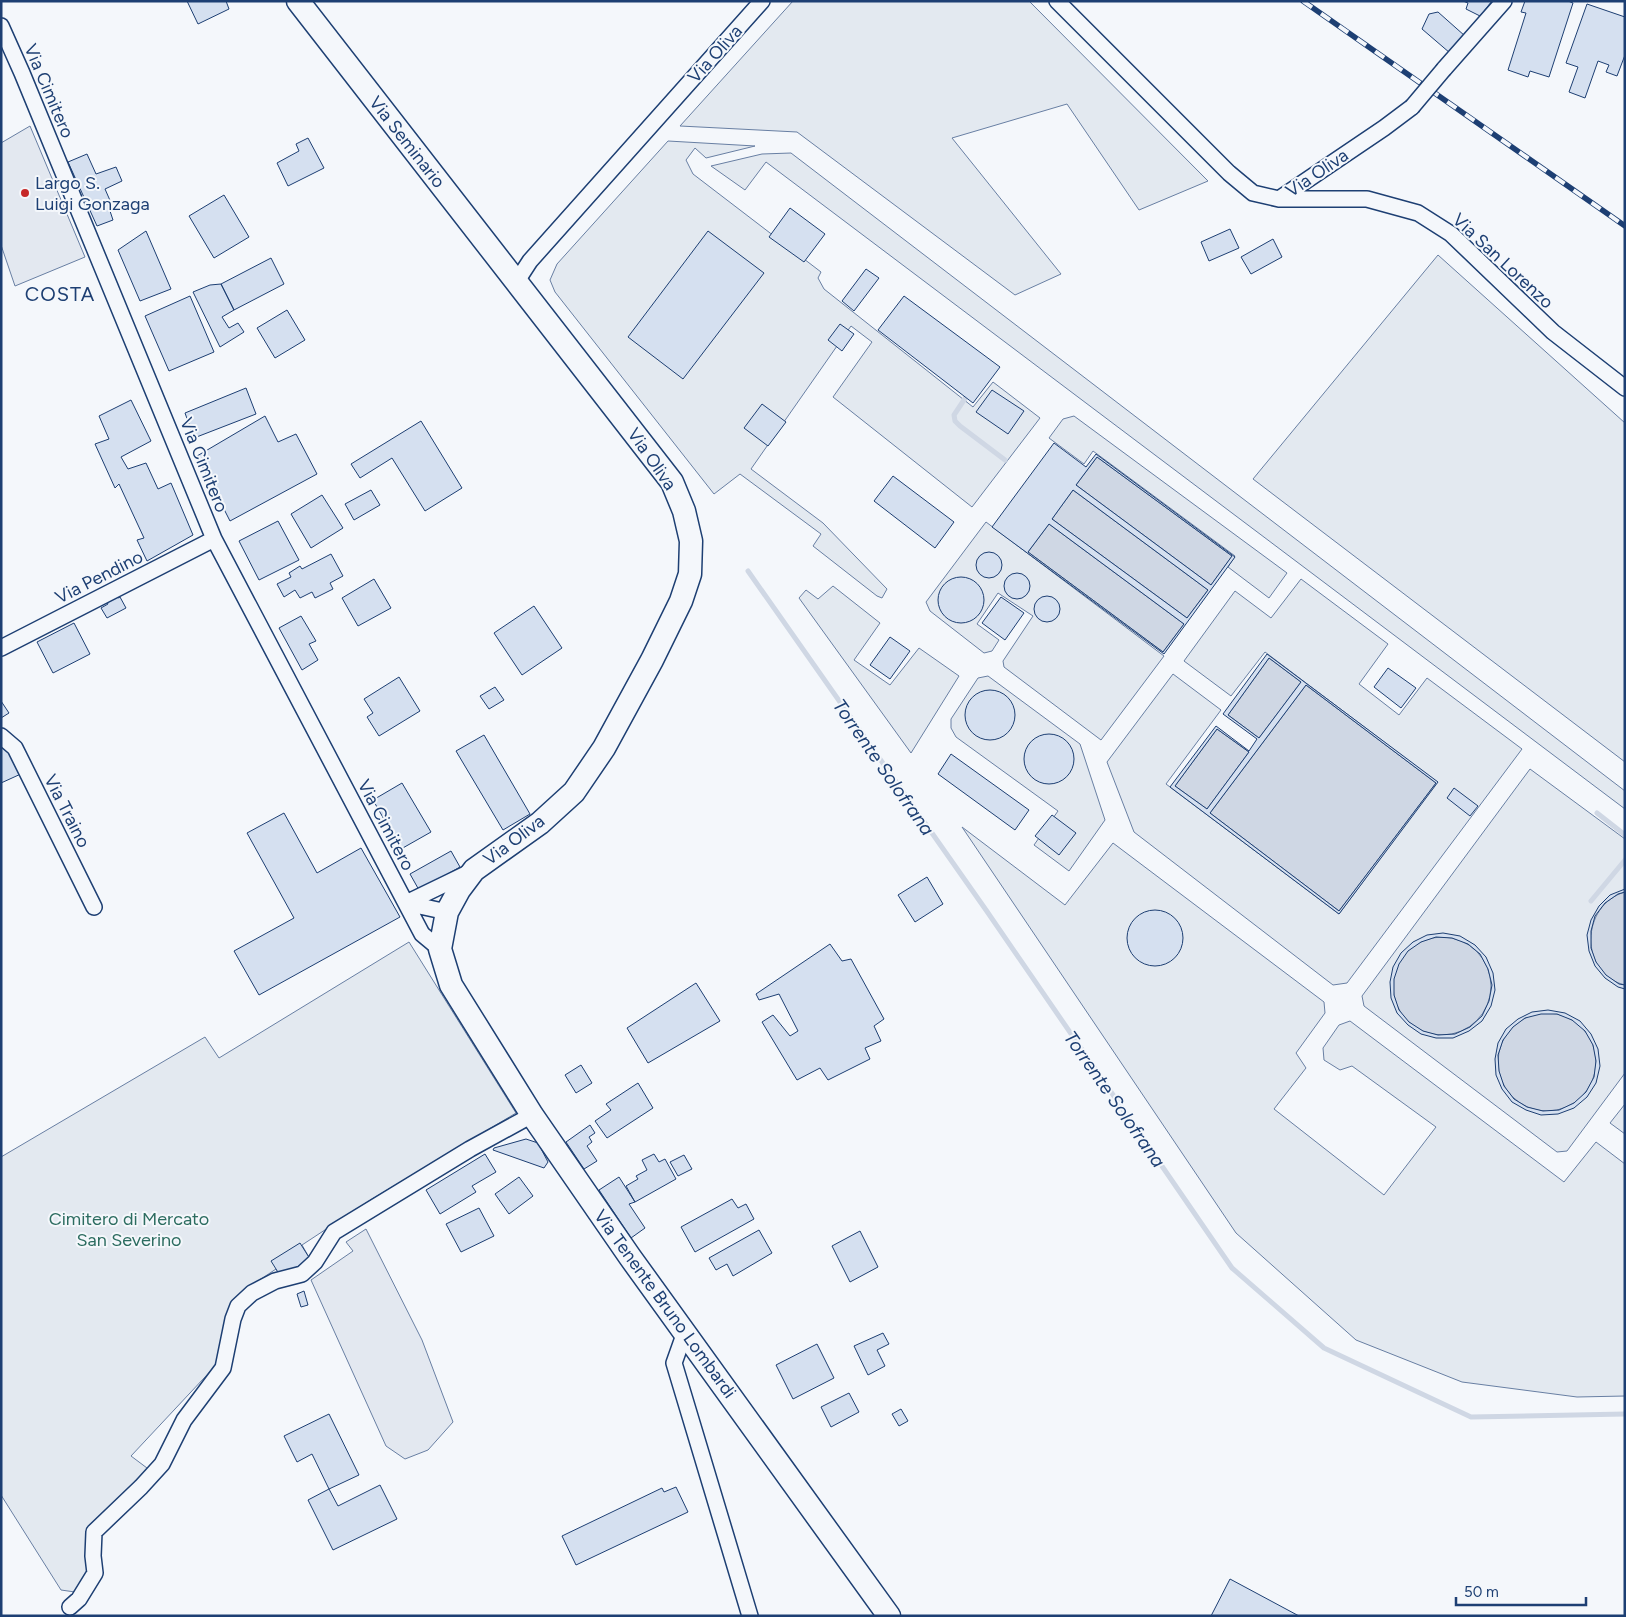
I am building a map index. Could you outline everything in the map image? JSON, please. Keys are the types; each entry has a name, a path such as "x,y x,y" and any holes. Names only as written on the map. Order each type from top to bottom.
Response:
{"main road":[{"name":"Via Seminario","path":"298,1 517,281"},
{"name":"Via Oliva","path":"452,985 440,949 447,912 459,890 474,870 540,823 574,792 604,748 652,660 681,601 690,574 691,541 684,511 672,482 517,281"},
{"name":"Via Tenente Bruno Lombardi","path":"452,985 532,1115 625,1249 889,1616"}],"street":[{"name":"Via Oliva","path":"517,281 530,261 762,1"},
{"name":"Via Oliva","path":"1057,1 1229,173 1252,192 1279,199 1412,107 1504,1"},
{"name":"Via Cimitero","path":"1,26 26,82 214,539 422,934 440,949"},
{"name":"Via San Lorenzo","path":"1279,199 1367,199 1418,213 1451,234 1553,332 1625,388"},
{"name":"Via Pendino","path":"1,648 214,539"},
{"name":"Via Traino","path":"1,736 14,748 94,907"},
{"path":"406,903 474,870"},
{"path":"406,903 447,912"},
{"path":"70,1606 79,1599 95,1573 93,1556 94,1532 162,1464 184,1420 223,1368 233,1319 238,1306 252,1293 274,1281 302,1274 316,1262 334,1232 470,1148 532,1115"},
{"path":"685,1332 674,1363 750,1616"}],"green space":[{"path":"793,1 1029,1 1208,181 1139,210 1067,104 952,138 1061,274 1015,295 797,132 680,126"},
{"path":"668,141 755,146 706,158 695,148 686,160 693,174 821,272 818,278 824,289 973,407 993,382 1040,418 972,507 833,397 872,342 851,326 751,469 823,523 887,589 882,598 813,546 821,534 740,474 714,494 555,292 550,280 557,264"},
{"path":"791,153 1625,791 1625,809 766,162 745,190 711,166 762,154"},
{"path":"1438,255 1625,423 1625,762 1253,479"},
{"path":"1074,416 1287,573 1269,598 1228,567 1235,556 1093,451 1084,464 1049,438 1063,419"},
{"path":"986,522 1164,656 1101,740 1004,667 1003,661 1033,616 998,593 977,624 999,640 992,651 984,653 930,611 926,602"},
{"path":"1301,579 1388,644 1359,684 1399,715 1427,678 1522,749 1347,983 1333,985 1134,832 1107,762 1173,674 1221,710 1166,784 1339,914 1437,782 1265,652 1231,696 1184,661 1235,591 1271,618"},
{"path":"833,586 880,623 854,660 890,685 919,648 959,676 911,753 799,598 806,590 818,599"},
{"path":"988,676 1080,744 1105,820 1069,871 1034,845 1058,811 956,737 951,728 951,719 978,678"},
{"path":"1530,769 1625,839 1625,1073 1567,1151 1557,1152 1364,1006 1362,996"},
{"path":"962,827 1065,905 1113,843 1324,1002 1325,1013 1296,1053 1306,1068 1274,1109 1384,1195 1436,1127 1352,1066 1340,1070 1324,1060 1323,1048 1339,1025 1350,1021 1564,1182 1596,1142 1625,1164 1625,1396 1577,1397 1462,1382 1356,1340 1236,1233"},
{"name":"Cimitero di Mercato San Severino","path":"409,942 516,1113 372,1199 302,1245 310,1259 281,1277 276,1269 252,1285 219,1362 131,1456 151,1471 88,1528 91,1575 75,1592 61,1590 1,1495 1,1157 205,1037 219,1058"},
{"path":"1625,1104 1625,1134 1610,1123"}],"shaded area":[{"path":"30,126 85,257 15,286 1,245 1,143"},
{"path":"1097,457 1232,556 1211,585 1076,485"},
{"path":"1073,490 1208,590 1187,618 1052,519"},
{"path":"1049,524 1184,624 1163,652 1028,552"},
{"path":"1269,658 1301,682 1259,738 1228,715"},
{"path":"1306,685 1436,783 1339,911 1210,813"},
{"path":"1217,729 1249,752 1207,809 1175,786"},
{"path":"1625,892 1625,985 1610,978 1599,968 1593,954 1591,939 1593,924 1600,910 1610,899"},
{"path":"1442,937 1452,938 1469,945 1483,959 1490,976 1490,996 1483,1013 1469,1027 1452,1034 1442,1035 1432,1034 1415,1027 1401,1013 1394,996 1393,986 1394,976 1401,959 1415,945 1432,938"},
{"path":"1547,1013 1557,1014 1574,1021 1588,1035 1595,1052 1595,1072 1588,1089 1574,1103 1557,1110 1547,1111 1537,1110 1520,1103 1506,1089 1499,1072 1498,1062 1499,1052 1506,1035 1520,1021 1537,1014"},
{"path":"366,1229 422,1340 453,1422 428,1450 405,1459 386,1446 311,1280 353,1251 346,1242"}],"building":[{"path":"187,1 226,1 229,9 198,24"},
{"path":"1463,1 1492,1 1480,16 1466,9 1468,3"},
{"path":"1525,1 1568,1 1573,3 1549,77 1530,71 1528,77 1508,70 1526,13 1521,12"},
{"path":"1587,4 1625,17 1625,55 1617,76 1606,72 1609,65 1598,61 1585,98 1569,92 1578,67 1566,63"},
{"path":"1438,12 1465,36 1450,53 1422,29 1429,14"},
{"path":"308,138 324,168 288,186 277,163 299,151 296,144"},
{"path":"87,154 96,174 116,167 122,181 105,189 112,205 109,208 113,220 97,226 68,162"},
{"path":"224,195 249,237 214,258 189,216"},
{"path":"790,208 825,234 804,262 769,237"},
{"path":"1230,229 1239,248 1209,261 1201,242"},
{"path":"146,231 171,289 140,301 118,250"},
{"path":"708,231 764,273 683,379 628,337"},
{"path":"1273,239 1282,257 1251,274 1241,257"},
{"path":"271,258 284,284 234,310 221,284"},
{"path":"866,269 879,278 854,311 842,301"},
{"path":"221,284 234,310 222,317 229,328 238,323 244,332 220,347 193,292 210,285"},
{"path":"190,296 214,352 169,371 145,316"},
{"path":"904,296 1000,367 973,403 878,330"},
{"path":"287,310 305,340 275,358 257,328"},
{"path":"840,324 854,334 842,351 828,340"},
{"path":"246,388 256,414 194,438 185,413"},
{"path":"992,390 1024,411 1008,434 976,412"},
{"path":"131,400 151,441 121,457 128,469 146,463 158,489 171,483 193,535 147,561 137,540 144,538 119,484 115,488 95,444 109,439 99,416"},
{"path":"762,404 786,422 768,446 744,428"},
{"path":"265,416 278,442 296,434 317,474 230,521 197,456"},
{"path":"421,421 462,488 425,511 392,458 360,478 351,464"},
{"path":"1054,443 1086,467 1096,454 1235,557 1164,654 992,527","holes":["1097,457 1232,556 1211,585 1076,485","1073,490 1208,590 1187,618 1052,519","1049,524 1184,624 1163,652 1028,552"]},
{"path":"893,476 954,522 935,548 874,501"},
{"path":"371,490 380,505 354,520 345,504"},
{"path":"322,495 343,528 311,548 291,514"},
{"path":"278,521 299,560 259,580 239,541"},
{"path":"989,552 998,556 1002,565 998,574 989,578 980,574 976,565 980,556"},
{"path":"331,554 343,576 330,583 333,589 315,598 312,592 300,598 295,590 284,597 277,584 291,577 289,573 300,566 302,569"},
{"path":"1017,573 1026,577 1030,586 1026,595 1017,599 1008,595 1004,586 1008,577"},
{"path":"961,577 974,581 980,587 984,600 980,613 974,619 961,623 948,619 942,613 938,600 942,587 948,581"},
{"path":"374,579 391,608 358,626 342,598"},
{"path":"114,593 118,598 120,597 126,608 107,618 101,608 108,604 105,598"},
{"path":"1047,596 1056,600 1060,609 1056,618 1047,622 1038,618 1034,609 1038,600"},
{"path":"1001,597 1024,613 1005,640 982,623"},
{"path":"534,606 562,648 522,675 494,633"},
{"path":"301,616 316,641 309,644 318,660 302,670 279,628"},
{"path":"74,623 90,654 53,673 37,642"},
{"path":"890,637 910,651 890,679 870,665"},
{"path":"1267,654 1438,782 1339,914 1170,787 1216,726 1249,751 1257,739 1223,714","holes":["1269,658 1301,682 1259,738 1228,715","1306,685 1436,783 1339,911 1210,813","1217,729 1249,752 1207,809 1175,786"]},
{"path":"1388,668 1416,688 1401,708 1374,687"},
{"path":"399,677 420,711 379,736 367,717 373,713 364,699"},
{"path":"495,687 504,700 489,709 480,696"},
{"path":"990,690 1004,694 1011,701 1015,715 1011,729 1004,736 990,740 976,736 969,729 965,715 969,701 976,694"},
{"path":"1,701 9,713 1,718"},
{"path":"1049,734 1063,738 1070,745 1074,759 1070,773 1063,780 1049,784 1035,780 1028,773 1024,759 1028,745 1035,738"},
{"path":"484,735 530,814 503,830 456,751"},
{"path":"1,742 7,747 23,773 1,783"},
{"path":"951,754 1029,810 1015,830 938,774"},
{"path":"402,783 431,832 401,849 373,800"},
{"path":"1454,788 1478,806 1470,816 1447,798"},
{"path":"284,813 317,873 361,848 400,917 259,995 234,951 294,918 247,833"},
{"path":"1052,815 1076,833 1059,855 1035,836"},
{"path":"451,851 460,867 419,890 410,874"},
{"path":"927,877 943,904 915,922 898,895"},
{"path":"1625,889 1625,892 1618,894 1605,903 1595,916 1591,931 1591,948 1596,962 1606,975 1619,984 1625,985 1625,989 1618,987 1605,978 1595,966 1589,951 1587,935 1591,920 1599,906 1610,895"},
{"path":"1149,910 1161,910 1171,914 1179,922 1183,938 1179,954 1171,962 1161,966 1149,966 1139,962 1131,954 1127,944 1127,932 1131,922 1139,914"},
{"path":"1443,933 1460,936 1475,945 1486,957 1493,973 1495,990 1491,1006 1482,1021 1469,1031 1453,1038 1436,1038 1421,1034 1408,1025 1397,1013 1391,998 1390,982 1393,967 1401,953 1413,942 1427,935","holes":["1436,937 1452,938 1468,944 1480,954 1488,969 1492,985 1489,1001 1482,1016 1470,1027 1455,1034 1438,1035 1423,1031 1409,1022 1399,1010 1394,995 1394,979 1399,964 1408,951 1421,942"]},
{"path":"830,944 842,961 851,959 884,1019 874,1026 881,1041 865,1048 870,1059 828,1080 820,1068 797,1080 762,1022 773,1015 790,1036 798,1031 779,994 759,1000 756,994"},
{"path":"696,983 720,1021 648,1063 627,1028"},
{"path":"1548,1010 1565,1013 1580,1021 1591,1034 1598,1049 1600,1066 1596,1083 1587,1097 1574,1108 1558,1114 1541,1115 1526,1110 1512,1102 1502,1089 1496,1075 1495,1059 1498,1043 1506,1029 1518,1019 1532,1012","holes":["1541,1014 1557,1014 1572,1020 1585,1031 1593,1045 1596,1061 1594,1077 1586,1092 1574,1103 1559,1110 1543,1111 1527,1107 1514,1099 1504,1086 1499,1071 1498,1055 1503,1040 1513,1027 1525,1018"]},
{"path":"581,1065 592,1083 576,1093 565,1075"},
{"path":"638,1083 653,1108 607,1138 595,1121 611,1110 606,1104"},
{"path":"590,1125 595,1133 589,1137 592,1142 587,1146 597,1161 584,1169 566,1142"},
{"path":"526,1139 538,1143 548,1162 544,1168 493,1150 494,1148"},
{"path":"485,1154 496,1172 472,1186 476,1192 440,1214 426,1190"},
{"path":"654,1154 659,1162 665,1159 676,1179 635,1202 626,1186 638,1179 636,1176 647,1170 642,1160"},
{"path":"684,1155 692,1169 678,1176 670,1162"},
{"path":"519,1177 533,1196 509,1214 495,1194"},
{"path":"619,1177 635,1202 629,1204 645,1228 631,1238 599,1190"},
{"path":"732,1199 738,1208 746,1204 754,1219 695,1252 681,1227"},
{"path":"479,1208 494,1236 461,1252 446,1224"},
{"path":"759,1230 772,1253 733,1276 727,1264 716,1270 709,1258"},
{"path":"860,1231 878,1267 850,1282 832,1246"},
{"path":"300,1243 310,1259 281,1277 271,1261"},
{"path":"304,1291 308,1305 301,1307 297,1294"},
{"path":"883,1333 889,1344 877,1350 885,1366 868,1375 854,1346"},
{"path":"817,1344 834,1378 793,1399 776,1365"},
{"path":"849,1393 859,1412 831,1427 821,1407"},
{"path":"901,1409 908,1421 899,1426 892,1414"},
{"path":"329,1414 359,1475 329,1489 312,1454 297,1462 284,1436"},
{"path":"380,1485 397,1519 333,1550 308,1500 329,1489 338,1506"},
{"path":"676,1487 688,1512 576,1565 562,1536 662,1488 664,1492"},
{"path":"1230,1579 1299,1616 1211,1616"}],"waterway":[{"path":"966,397 954,415 955,421 1005,460"},
{"name":"Torrente Solofrana","path":"748,571 986,910 1232,1268 1324,1348 1471,1417 1625,1414"},
{"path":"1597,813 1625,835"},
{"path":"1591,901 1625,860"}],"railway":[{"path":"1303,1 1625,226"}],"place":[{"name":"Largo S. Luigi Gonzaga","path":"25,193"}],"district":[{"name":"COSTA","path":"60,294"}]}
